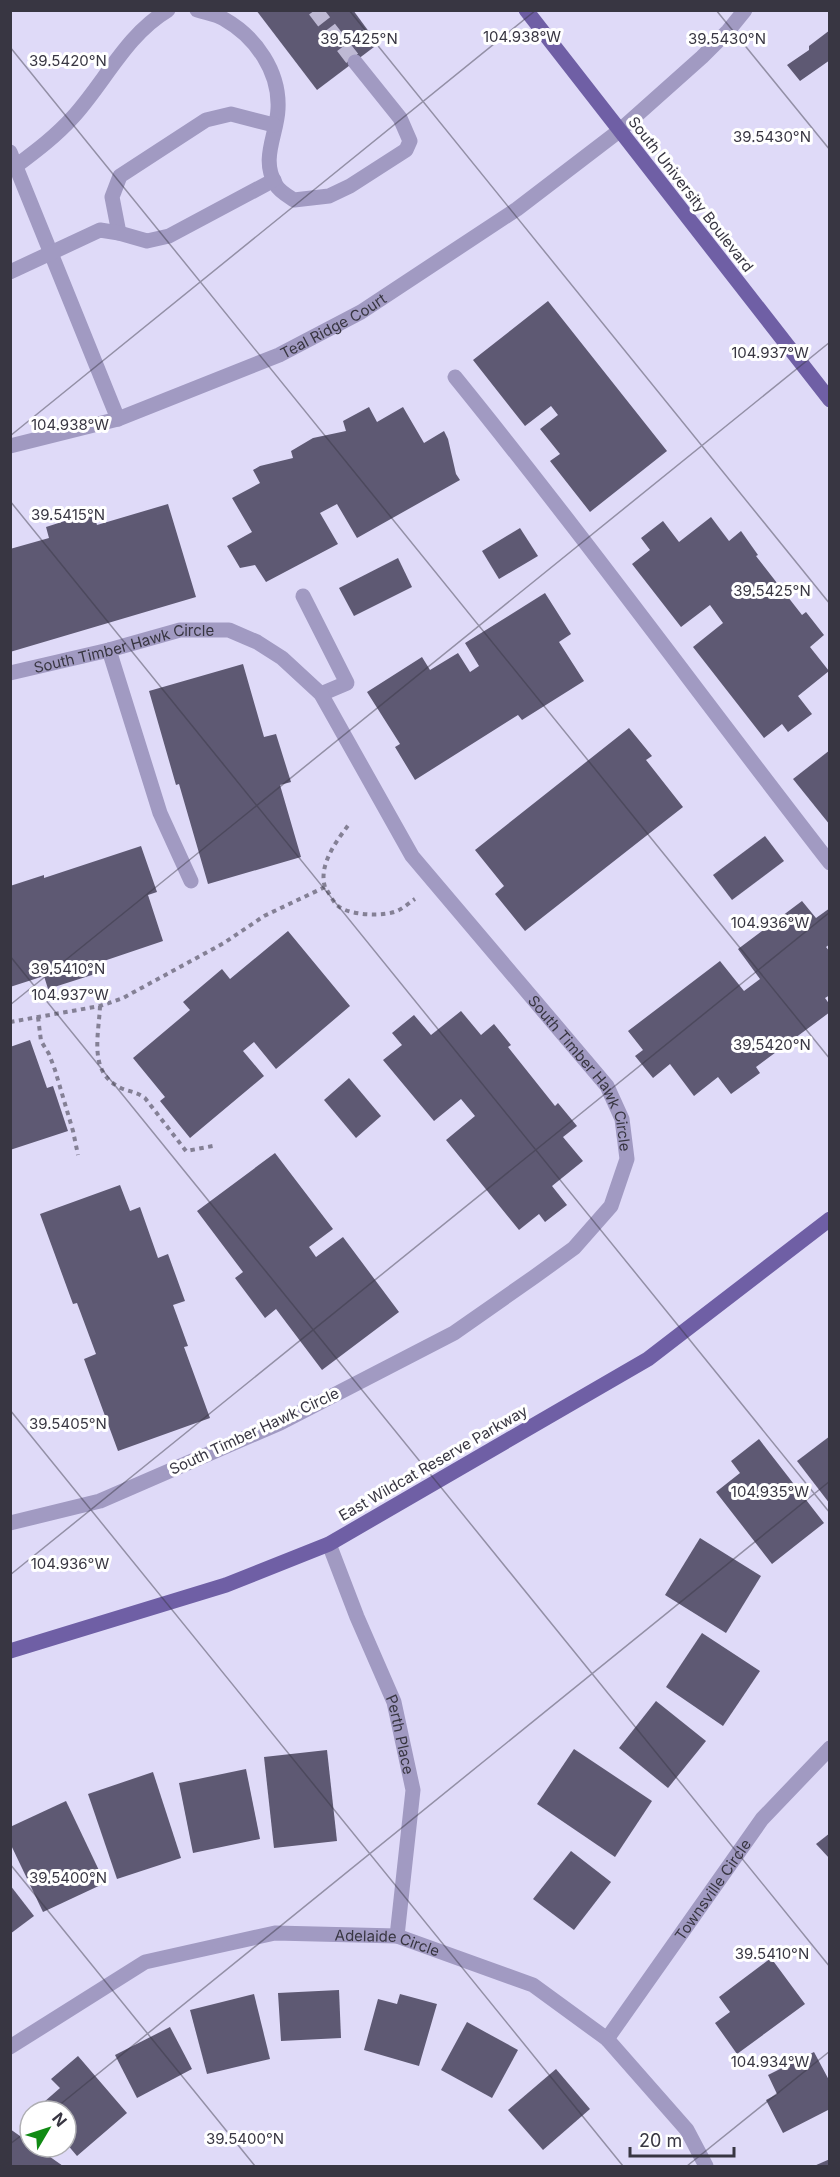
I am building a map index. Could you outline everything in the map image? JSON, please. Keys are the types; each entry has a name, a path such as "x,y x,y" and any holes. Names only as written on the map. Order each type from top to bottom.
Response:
{"main road":[{"name":"South University Boulevard","path":"526,10 830,400"},
{"name":"East Wildcat Reserve Parkway","path":"10,1651 226,1585 329,1544 648,1359 830,1219"}],"street":[{"path":"118,420 13,159 54,137 74,116 151,21 168,10"},
{"path":"197,10 223,18 244,34 266,58 276,80 278,110 269,145 269,168 276,186 294,200 329,196 376,171 406,150 410,141 400,118 355,62"},
{"name":"Teal Ridge Court","path":"10,446 118,420 279,355 361,312 517,209 619,131 702,57 745,10"},
{"path":"119,232 112,197 120,176 206,120 231,114 274,125"},
{"path":"10,272 100,230 119,232 147,241 169,236 274,180"},
{"path":"455,377 533,474 764,780 830,863"},
{"path":"303,596 347,683 321,694"},
{"name":"South Timber Hawk Circle","path":"10,673 110,650 180,630 229,630 257,642 282,658 321,694 412,856 607,1086 622,1119 627,1159 611,1206 574,1248 454,1333 280,1423 100,1501 10,1523"},
{"path":"110,650 160,813 191,881"},
{"name":"Perth Place","path":"329,1544 357,1617 394,1702 413,1790 398,1936"},
{"name":"Townsville Circle","path":"607,2039 762,1819 830,1748"},
{"name":"Adelaide Circle","path":"10,2047 145,1962 275,1933 398,1936 533,1985 607,2039 687,2130 706,2166"}],"path":[{"path":"350,823 337,840 326,862 322,879 337,906 346,911 379,914 398,911 435,884"},
{"path":"10,1022 100,1006 123,998 224,943 264,916 325,886"},
{"path":"100,1006 97,1050 103,1073 119,1087 139,1093 145,1098 186,1151 213,1146"},
{"path":"38,1017 41,1041 56,1070 78,1155"}],"building":[{"path":"256,10 353,10 378,44 317,90"},
{"path":"830,30 830,60 800,81 787,65 809,50 809,46"},
{"path":"548,301 667,451 590,512 550,461 560,454 540,429 558,415 551,406 525,426 473,360"},
{"path":"369,407 377,422 403,407 424,443 444,431 456,474 460,480 357,538 337,504 320,513 338,544 266,582 255,565 240,568 227,546 252,532 232,498 260,483 253,470 260,466 293,458 291,451 313,438 346,431 343,421"},
{"path":"168,504 196,597 10,652 10,549 49,538 46,527 93,512 97,525"},
{"path":"711,517 729,541 741,531 758,555 756,556 802,615 806,612 824,635 810,647 829,671 798,696 812,714 788,732 782,724 764,738 693,647 723,623 710,605 681,627 632,564 650,550 641,538 663,521 679,542"},
{"path":"520,528 538,556 499,579 482,551"},
{"path":"398,558 412,587 354,616 339,588"},
{"path":"545,593 571,634 559,642 584,681 522,720 518,715 415,780 395,747 400,744 367,692 422,657 430,670 458,653 470,672 479,666 465,643"},
{"path":"243,664 264,737 276,734 291,782 280,785 301,857 208,884 149,691"},
{"path":"629,728 652,756 646,760 683,807 525,931 495,894 504,886 475,850"},
{"path":"830,750 830,825 793,779"},
{"path":"765,836 784,861 732,900 713,875"},
{"path":"141,846 157,892 148,895 163,941 92,965 95,974 48,989 44,976 10,987 10,886 44,875 44,878"},
{"path":"802,901 816,918 830,908 830,944 826,947 830,952 830,995 825,998 830,1005 830,1012 756,1067 760,1073 731,1094 718,1077 694,1096 670,1064 653,1078 635,1056 643,1050 628,1031 720,961 744,991 760,979 738,949"},
{"path":"288,931 350,1006 276,1069 254,1042 243,1051 264,1076 190,1138 160,1101 165,1097 133,1058 190,1010 183,1002 222,969 230,979"},
{"path":"461,1011 481,1035 494,1024 511,1045 508,1047 555,1106 558,1103 577,1126 563,1137 583,1161 552,1186 567,1205 545,1222 539,1214 519,1230 446,1140 475,1116 461,1099 434,1121 383,1060 402,1045 392,1033 414,1015 431,1035"},
{"path":"30,1040 47,1088 53,1086 68,1131 10,1150 10,1047"},
{"path":"349,1078 381,1116 356,1138 324,1100"},
{"path":"275,1153 333,1229 309,1247 316,1257 343,1237 399,1312 322,1370 276,1309 265,1318 235,1278 243,1272 197,1211"},
{"path":"120,1185 130,1211 140,1207 158,1258 168,1254 185,1301 173,1305 188,1346 184,1347 210,1418 118,1451 84,1359 96,1354 77,1303 73,1304 40,1214"},
{"path":"830,1436 830,1504 797,1461"},
{"path":"759,1439 824,1523 772,1564 716,1492 740,1473 731,1461"},
{"path":"700,1538 761,1576 726,1633 665,1595"},
{"path":"702,1633 760,1671 723,1726 666,1687"},
{"path":"656,1701 706,1741 668,1788 619,1748"},
{"path":"574,1749 652,1801 615,1857 537,1804"},
{"path":"327,1750 337,1841 274,1848 264,1757"},
{"path":"246,1769 260,1839 193,1853 179,1783"},
{"path":"153,1772 181,1858 117,1879 88,1794"},
{"path":"66,1801 105,1883 43,1912 10,1843 10,1827"},
{"path":"830,1833 830,1859 816,1844"},
{"path":"571,1851 611,1882 574,1930 533,1899"},
{"path":"10,1885 34,1916 10,1934"},
{"path":"771,1958 805,2004 737,2054 715,2023 730,2012 719,1997"},
{"path":"339,1990 341,2038 281,2041 278,1993"},
{"path":"254,1994 270,2059 207,2074 190,2010"},
{"path":"400,1994 437,2004 419,2066 364,2050 378,1999 397,2004"},
{"path":"467,2022 518,2050 492,2098 441,2070"},
{"path":"170,2027 192,2069 137,2098 115,2055"},
{"path":"814,2052 830,2082 830,2109 783,2133 766,2100 777,2094 768,2075"},
{"path":"78,2056 127,2113 78,2155 78,2099 47,2099 60,2088 51,2079"},
{"path":"556,2069 590,2109 543,2150 508,2110"},
{"path":"10,2129 18,2135 18,2159 53,2159 63,2166 10,2166"},
{"path":"830,2159 830,2166 814,2166"}],"tunnel":[{"path":"315,10 355,62"}]}
